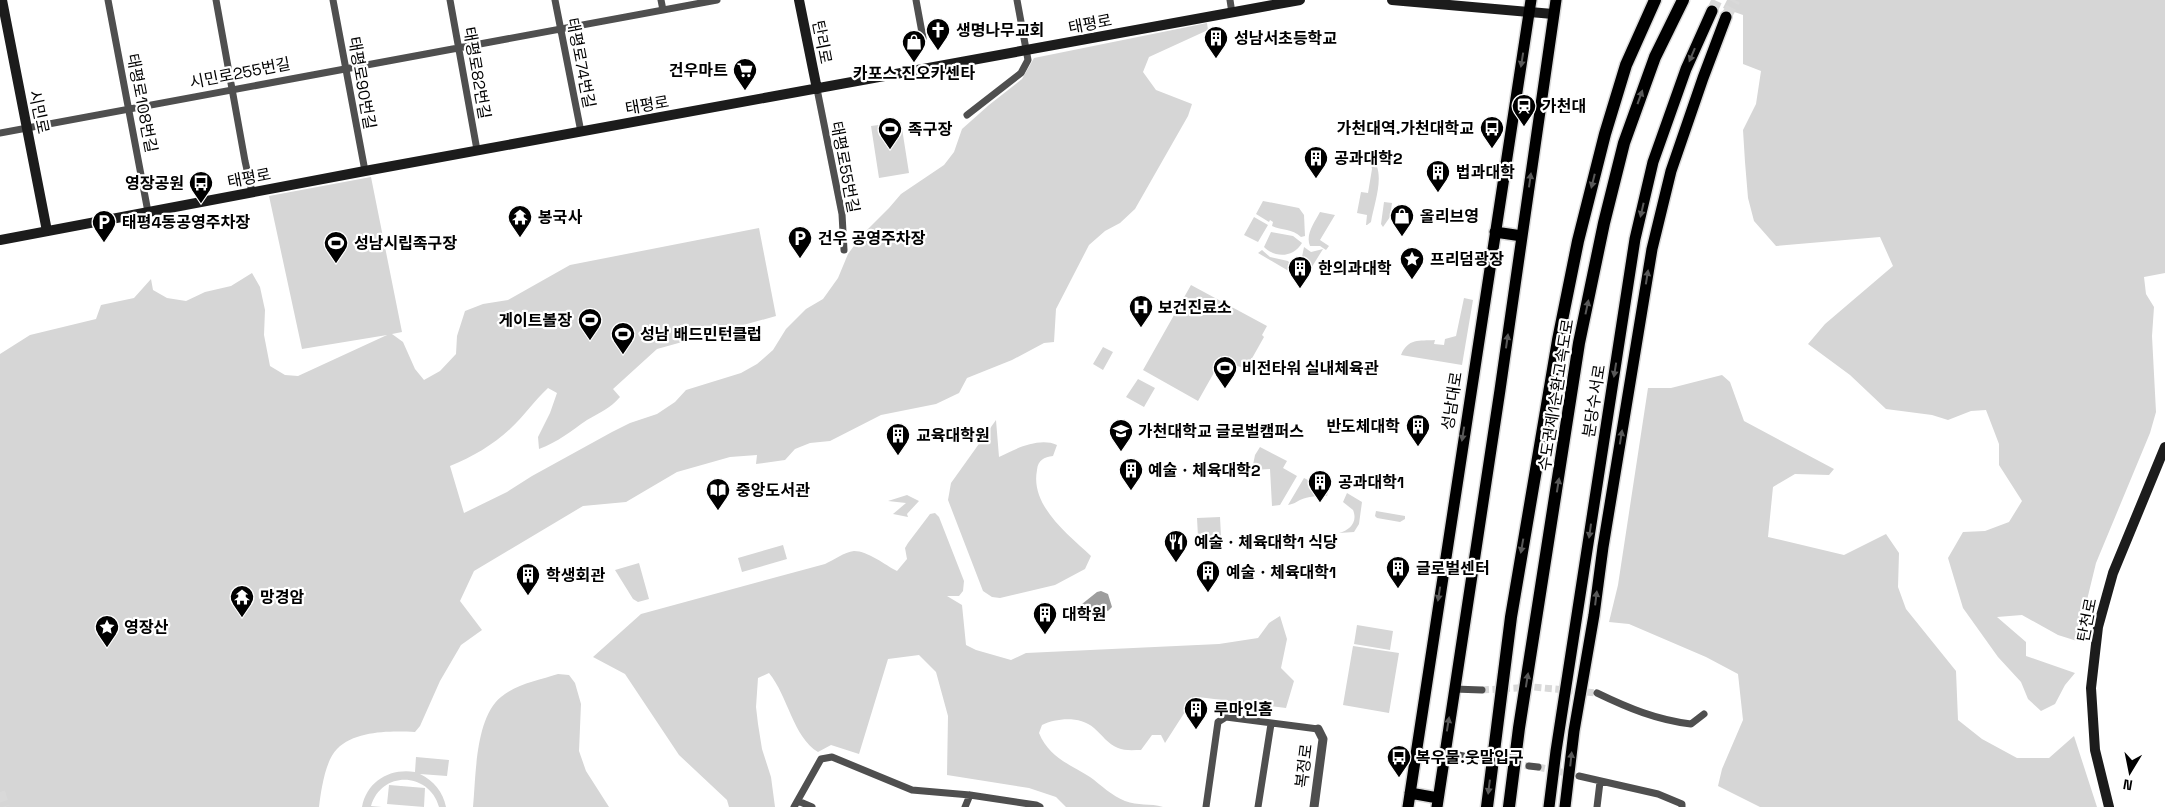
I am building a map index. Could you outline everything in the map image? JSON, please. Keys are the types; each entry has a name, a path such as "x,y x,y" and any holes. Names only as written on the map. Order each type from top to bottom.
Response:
{"highway":[{"name":"수도권제1순환고속도로","path":"1487,807 1511,617 1558,340 1578,241 1605,134 1626,66 1655,0"},
{"name":"수도권제1순환고속도로","path":"1509,807 1519,728 1579,343 1604,223 1624,143 1655,57 1683,0"}],"main road":[{"name":"시민로","path":"2,0 46,231"},
{"name":"탄리로","path":"799,0 817,90"},
{"name":"태평로","path":"0,240 477,150 817,90 1300,0"},
{"path":"1392,0 1553,14"},
{"name":"성남대로","path":"1408,807 1531,0"},
{"path":"1410,793 1437,802 1556,0"},
{"name":"분당수서로","path":"1549,807 1635,239 1653,162 1686,69 1712,11"},
{"name":"분당수서로","path":"1565,807 1574,731 1594,614 1602,547 1652,249 1671,170 1726,17"},
{"path":"1495,232 1522,236"},
{"name":"탄천로","path":"2109,807 2095,750 2092,706 2091,688 2098,628 2113,573 2165,447"}],"street":[{"name":"태평로108번길","path":"108,0 148,212"},
{"path":"216,0 244,161 252,192"},
{"name":"태평로90번길","path":"333,0 365,171"},
{"name":"태평로82번길","path":"450,0 477,150"},
{"name":"태평로74번길","path":"556,0 581,132"},
{"path":"661,0 663,10"},
{"name":"시민로255번길","path":"0,133 458,46 717,0"},
{"path":"916,0 923,38"},
{"path":"967,115 1021,73 1028,60 1017,0"},
{"path":"1230,0 1232,13"},
{"name":"태평로55번길","path":"817,90 842,214 844,250"},
{"path":"1454,689 1482,690"},
{"path":"1597,693 1652,717 1692,724 1704,714"},
{"path":"1206,807 1218,722 1226,717 1318,729"},
{"path":"1258,807 1271,724"},
{"name":"복정로","path":"1314,807 1323,739 1318,729"},
{"path":"1444,752 1473,758"},
{"path":"812,807 796,804 821,759 832,757 912,790 970,795 1040,807"},
{"path":"1529,766 1538,767"},
{"path":"1579,776 1658,794 1685,806"},
{"path":"1597,807 1600,782"},
{"path":"965,807 970,795"}],"shaded area":[{"path":"1727,0 2165,0 2165,273 2144,277 2146,294 2154,307 2152,336 2156,412 2150,433 2096,563 2077,641 2058,635 2022,615 1997,617 2026,642 2026,656 2075,673 2065,685 2055,704 2041,711 2028,699 2021,682 1998,657 1963,608 1948,558 1963,532 1985,531 2009,522 2022,501 1999,465 1999,444 1986,410 1971,411 1948,420 1932,415 1886,409 1850,375 1808,344 1825,324 1893,266 1880,237 1776,246 1754,221 1748,198 1743,130 1756,104 1761,71 1743,64 1743,15 1723,8"},
{"path":"1207,23 1208,30 1149,57 1143,72 1156,90 1192,104 1188,116 1135,209 1120,223 1105,231 1089,245 1056,309 1054,342 1044,343 1012,360 967,378 959,393 936,404 881,415 830,441 810,443 795,449 785,460 756,464 757,455 730,457 677,472 626,502 583,506 474,571 460,601 482,630 461,645 440,681 420,726 415,732 385,732 364,735 354,738 337,749 329,761 322,785 319,807 0,807 0,354 30,335 96,319 101,305 134,298 151,279 153,290 167,298 186,301 205,292 231,286 252,273 260,287 265,310 264,335 270,366 285,375 298,376 387,335 302,349 269,196 371,177 402,332 392,334 403,342 415,369 424,380 440,371 456,354 457,336 465,311 483,304 508,300 570,265 759,228 776,316 657,349 613,389 620,397 613,404 558,440 539,449 538,437 550,413 557,393 548,388 515,424 497,440 466,459 450,466 464,513 507,492 612,432 630,423 657,414 675,402 686,390 741,373 757,364 773,350 786,329 806,309 823,299 838,278 848,254 862,235 901,194 944,165 954,152 962,129 1022,79 1034,58"},
{"name":"족구장","path":"901,122 909,173 879,178 871,126"},
{"path":"1369,156 1375,162 1379,178 1371,222 1366,225 1367,215 1357,213 1361,192 1368,193 1372,169"},
{"path":"1263,201 1299,208 1304,215 1305,236 1301,237 1294,232 1276,228 1272,226 1273,222 1270,220 1269,222 1256,214"},
{"path":"1384,202 1392,203 1390,217 1383,227 1381,224"},
{"path":"1320,212 1335,215 1320,240 1329,246 1326,250 1320,246 1310,246 1309,242 1311,228"},
{"path":"1254,217 1268,225 1258,242 1244,235"},
{"path":"1271,232 1293,236 1302,243 1294,252 1278,255 1264,247"},
{"path":"1304,247 1311,252 1323,249 1310,270 1305,269 1301,262"},
{"path":"1262,250 1270,257 1288,261 1304,280 1258,253"},
{"path":"1191,285 1267,326 1262,335 1264,337 1246,369 1229,363 1227,366 1220,362 1198,401 1143,370"},
{"path":"1464,298 1473,300 1462,365 1401,355 1411,343 1435,340 1434,344 1444,345 1445,339 1456,336"},
{"path":"1103,347 1113,352 1103,370 1093,364"},
{"path":"1722,375 1730,382 1744,421 1834,469 1829,475 1795,474 1773,487 1768,537 1844,555 1886,534 1899,553 1898,587 1906,609 1956,671 1958,720 1982,739 2017,758 2049,758 2074,736 2097,807 1760,807 1718,786 1722,769 1743,720 1738,674 1706,657 1629,624 1609,622 1618,585 1648,388 1671,388"},
{"path":"1138,379 1155,388 1144,407 1126,397"},
{"path":"996,420 999,457 1035,443 1043,442 1057,445 1053,456 1047,457 1039,464 1036,483 1039,496 1062,529 1091,556 1085,569 1055,585 1000,598 992,597 983,591 948,500 951,483"},
{"path":"1260,447 1287,461 1283,468 1297,476 1280,505 1272,506 1270,469 1252,470 1255,455"},
{"path":"1304,478 1310,481 1312,479 1329,488 1327,496 1306,498 1288,505"},
{"path":"1347,493 1362,502 1359,524 1354,532 1339,533 1350,528 1354,522 1353,510 1343,502"},
{"path":"907,495 919,501 907,514 908,517 893,514 906,503 888,501"},
{"path":"1376,511 1405,516 1405,519 1400,522 1377,518 1375,516"},
{"path":"935,513 939,517 964,581 963,591 959,596 947,596 962,605 966,645 976,650 1011,660 1026,653 1219,644 1258,638 1269,623 1280,616 1287,639 1281,668 1294,681 1286,708 1198,697 1190,704 1165,743 1161,735 1152,735 1141,750 1123,750 1114,746 1094,728 1082,721 1068,719 1042,725 1039,733 1043,741 1060,759 1090,777 1120,799 1163,807 1066,807 1056,797 1029,788 947,775 948,716 936,672 919,655 888,659 859,754 831,745 818,752 809,745 802,737 776,682 769,673 758,678 756,707 762,749 771,777 775,807 729,807 727,800 679,755 625,674 593,657 641,614 825,564 850,552 865,553 897,571 907,559 905,548 908,543 930,514"},
{"path":"1220,517 1221,536 1198,537 1197,518"},
{"path":"783,545 787,559 742,572 738,558"},
{"path":"639,563 649,599 638,602 633,599 615,570"},
{"path":"1101,591 1108,594 1112,607 1108,611 1102,609 1082,609 1082,604"},
{"path":"1357,625 1393,631 1390,650 1354,644"},
{"path":"1353,646 1399,653 1389,713 1343,705"},
{"path":"558,674 569,675 575,683 581,704 579,751 586,771 609,807 473,807 478,748 486,719 492,706 501,697 514,689"},
{"path":"416,757 449,760 447,776 420,774 430,780 437,788 443,796 446,807 439,807 434,795 426,787 416,782 405,780 395,781 385,786 377,794 371,806 382,807 362,807 369,790 381,778 397,772 415,772"},
{"path":"389,785 425,788 424,807 387,804"}],"tunnel":[{"path":"1712,11 1717,0"},
{"path":"1726,17 1735,0"},
{"path":"1482,690 1533,687 1597,693"},
{"path":"1473,758 1529,766"},
{"path":"1538,767 1571,774"},
{"path":"0,792 5,807"}],"place":[{"name":"생명나무교회","path":"938,51"},
{"name":"성남서초등학교","path":"1216,59"},
{"name":"카포스 진오카센타","path":"914,63"},
{"name":"건우마트","path":"745,91"},
{"name":"가천대","path":"1524,127"},
{"name":"가천대역.가천대학교","path":"1492,149"},
{"name":"족구장","path":"890,150"},
{"name":"공과대학2","path":"1316,179"},
{"name":"법과대학","path":"1438,193"},
{"name":"영장공원","path":"201,204"},
{"name":"올리브영","path":"1402,237"},
{"name":"봉국사","path":"520,238"},
{"name":"태평4동공영주차장","path":"104,243"},
{"name":"건우 공영주차장","path":"800,259"},
{"name":"성남시립족구장","path":"336,264"},
{"name":"프리덤광장","path":"1412,280"},
{"name":"한의과대학","path":"1300,289"},
{"name":"보건진료소","path":"1141,328"},
{"name":"게이트볼장","path":"590,341"},
{"name":"성남 배드민턴클럽","path":"623,355"},
{"name":"비전타워 실내체육관","path":"1225,389"},
{"name":"반도체대학","path":"1418,447"},
{"name":"가천대학교 글로벌캠퍼스","path":"1121,452"},
{"name":"교육대학원","path":"898,456"},
{"name":"예술ㆍ체육대학2","path":"1131,491"},
{"name":"공과대학1","path":"1320,503"},
{"name":"중앙도서관","path":"718,511"},
{"name":"예술ㆍ체육대학1 식당","path":"1176,563"},
{"name":"글로벌센터","path":"1398,589"},
{"name":"예술ㆍ체육대학1","path":"1208,593"},
{"name":"학생회관","path":"528,596"},
{"name":"망경암","path":"242,618"},
{"name":"대학원","path":"1045,635"},
{"name":"영장산","path":"107,648"},
{"name":"루마인홈","path":"1196,730"},
{"name":"복우물.웃말입구","path":"1399,778"}]}
